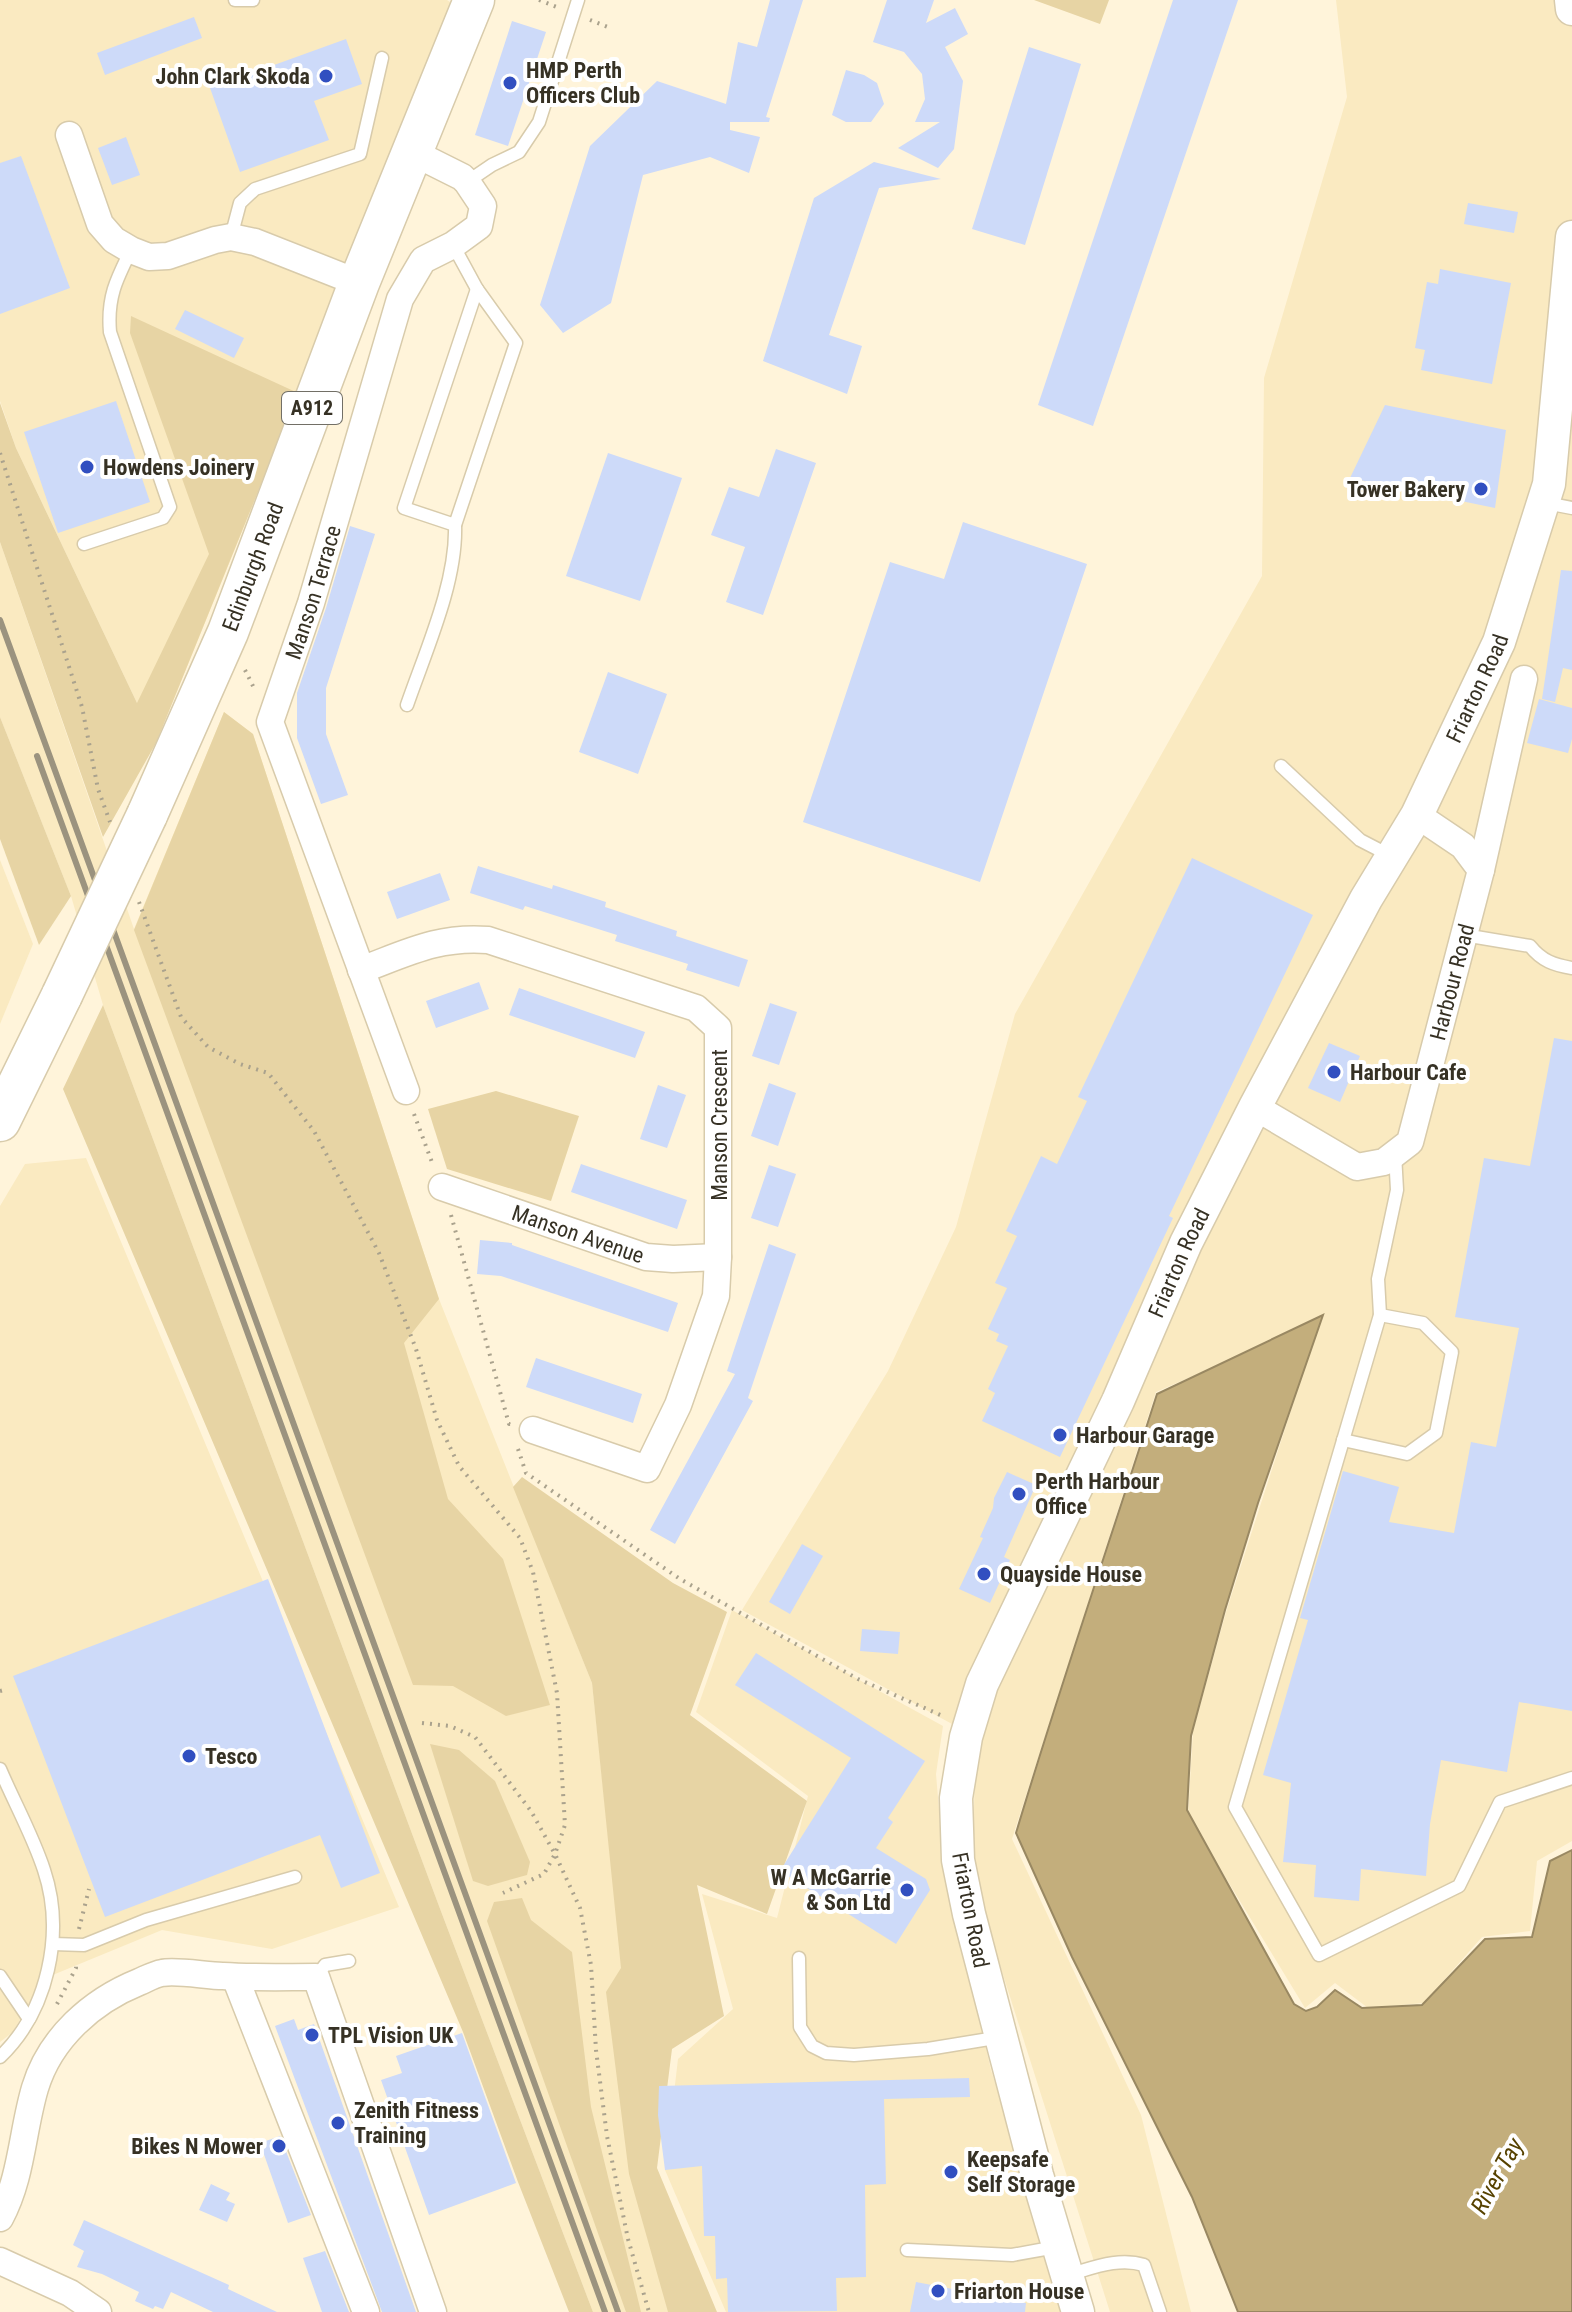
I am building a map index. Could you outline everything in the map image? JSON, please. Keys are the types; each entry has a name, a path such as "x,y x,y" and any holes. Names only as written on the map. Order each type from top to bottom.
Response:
{"main road":[{"name":"Edinburgh Road","path":"0,1121 62,995 131,824 228,632 359,283 474,0"}],"street":[{"path":"1571,0 1572,9"},
{"path":"69,135 100,224 114,240 131,250 149,257 168,256 231,237 255,242 359,283"},
{"path":"414,148 428,160 467,182"},
{"name":"Manson Terrace","path":"270,722 311,603 400,299 423,260 453,245 479,226 483,206 467,182"},
{"name":"Friarton Road","path":"1078,2312 1037,2175 969,1914 958,1860 956,1798 969,1727 982,1684 1118,1401 1186,1243 1358,913 1417,815 1499,642 1557,505 1549,484 1572,237"},
{"name":"Harbour Road","path":"1395,1154 1410,1142 1481,870 1524,679"},
{"path":"270,722 406,1091"},
{"path":"1417,815 1463,846 1481,870"},
{"name":"Manson Crescent","path":"361,970 427,945 463,938 488,940 696,1008 718,1028 716,1296 678,1405 647,1469 518,1434"},
{"path":"1255,1107 1357,1167 1384,1162 1395,1154"},
{"name":"Manson Avenue","path":"442,1187 646,1257 718,1257"},
{"path":"0,2218 17,2176 42,2068 56,2043 114,1992 162,1973 316,1977 433,2312"},
{"path":"235,1977 366,2312"},
{"path":"0,2261 70,2293 98,2312"}],"lane":[{"path":"235,0 253,0"},
{"path":"467,182 519,152 539,122 578,0"},
{"path":"231,237 240,203 255,189 360,154 382,58"},
{"path":"407,705 452,573 456,548 455,525 516,343 477,289 453,245"},
{"path":"84,544 163,518 170,507 110,332 108,311 113,286 131,250"},
{"path":"455,525 404,508 477,289"},
{"path":"1281,766 1360,840 1392,857"},
{"path":"1464,935 1530,946 1551,964 1572,968"},
{"path":"1395,1154 1397,1190 1378,1279 1380,1315 1235,1807 1319,1955 1459,1886 1500,1802 1572,1778"},
{"path":"1343,1440 1407,1454 1436,1433 1452,1352 1423,1323 1380,1315"},
{"path":"0,1769 5,1794 45,1870 53,1910 53,1944 42,1991 29,2019 0,2057"},
{"path":"53,1944 84,1945 146,1920 295,1877"},
{"path":"799,1958 800,2027 812,2046 826,2053 854,2055 928,2049 1001,2037"},
{"path":"316,1977 325,1965 349,1961"},
{"path":"0,1976 29,2019"},
{"path":"907,2250 1132,2261 1144,2265 1160,2312"}],"path":[{"path":"0,453 82,707 98,789 131,824"},
{"path":"228,632 270,722"},
{"path":"136,894 181,1017 208,1047 240,1064 268,1073 314,1131 379,1253 416,1349 437,1420 459,1466 520,1538 533,1572 557,1693 565,1825 544,1874 503,1893"},
{"path":"406,1091 442,1187 518,1434 526,1473 680,1579 858,1679 969,1727"},
{"path":"422,1723 450,1726 475,1737 531,1811 580,1908 591,1965 596,2050 607,2136 628,2239 649,2312"}],"shaded area":[{"path":"0,0 447,0 456,6 156,743 16,448 0,401"},
{"path":"1034,0 1109,0 1100,24"},
{"path":"1336,0 1572,0 1572,1841 1537,1861 1530,1931 1482,1937 1424,2003 1368,2008 1335,1983 1305,2008 1188,1816 1193,1731 1226,1612 1312,1345 1293,1333 1156,1392 1012,1839 1141,2115 1191,2312 1110,2312 972,1877 976,1737 742,1610 888,1371 956,1227 1015,1014 1262,576 1264,378 1347,97"},
{"path":"131,316 298,393 156,743 103,837 0,542 0,403 16,448 137,703 209,554 130,333"},
{"path":"0,542 134,929 224,712 253,734 439,1299 592,1683 643,2164 697,2312 593,2312 103,1005 71,896 0,717"},
{"path":"224,712 253,734 439,1299 404,1343 448,1499 503,1559 550,1705 506,1716 453,1686 413,1685 134,930"},
{"path":"0,717 71,896 39,945 0,839"},
{"path":"0,860 33,944 0,1024"},
{"path":"103,1005 593,2312 569,2312 463,2032 63,1089"},
{"path":"496,1091 579,1116 551,1201 447,1169 428,1109"},
{"path":"86,1158 399,1907 272,1949 162,1930 43,1979 13,2032 0,2042 0,1206 25,1164"},
{"path":"522,1477 673,1583 727,1612 690,1715 807,1801 767,1914 697,1885 724,2016 672,2049 657,2168 717,2312 668,2312 629,2174 606,1992 621,1968 592,1683 513,1487"},
{"path":"732,1610 943,1726 936,1774 944,1869 991,2070 1067,2312 726,2312 665,2170 678,2059 733,2009 702,1894 777,1918 808,1796 696,1712"},
{"path":"430,1744 459,1750 495,1781 530,1862 527,1875 488,1886 473,1881"},
{"path":"522,1898 531,1920 572,1952 591,2107 641,2312 626,2312 487,1921 494,1902"}],"water":[{"name":"River Tay","path":"1323,1315 1258,1503 1225,1610 1191,1736 1187,1810 1294,2004 1306,2011 1317,2007 1335,1990 1362,2008 1422,2005 1485,1939 1532,1937 1550,1861 1572,1850 1572,2312 1238,2312 1192,2197 1072,1957 1016,1833 1157,1394"}],"building":[{"path":"770,0 803,0 766,117 770,118 769,122 730,122 730,130 760,137 749,173 710,157 643,175 611,303 563,333 540,305 590,146 657,81 726,104 738,42 757,47"},
{"path":"887,0 934,0 926,23 955,8 968,34 945,47 963,81 954,149 938,168 898,148 940,122 915,122 925,99 922,74 904,52 873,42"},
{"path":"1173,0 1238,0 1093,426 1038,405"},
{"path":"194,17 202,38 105,75 97,53"},
{"name":"HMP Perth Officers Club","path":"512,21 546,32 508,146 475,135"},
{"path":"346,39 362,84 314,101 329,140 240,172 210,88"},
{"path":"1029,47 1081,64 1025,245 972,229"},
{"path":"846,70 877,83 884,104 871,122 846,122 832,115"},
{"path":"126,137 140,175 112,185 98,148"},
{"path":"21,156 70,288 0,314 0,163"},
{"path":"874,162 941,179 879,188 829,335 862,346 847,394 763,361 814,198"},
{"path":"1468,203 1518,212 1514,233 1464,224"},
{"path":"1440,269 1511,283 1492,384 1421,370 1425,350 1415,348 1427,282 1438,284"},
{"path":"185,310 244,338 234,358 175,329"},
{"name":"Howdens Joinery","path":"116,401 150,502 58,533 24,432"},
{"path":"1385,405 1506,430 1495,508 1350,478"},
{"path":"776,449 816,463 763,615 726,602 745,547 711,535 729,487 759,497"},
{"path":"608,453 682,478 640,601 566,576"},
{"path":"963,522 1087,564 980,882 803,822 890,562 944,579"},
{"path":"350,526 375,534 326,688 326,734 348,795 321,804 297,738 297,693"},
{"path":"1561,570 1572,571 1572,670 1563,668 1555,702 1542,699"},
{"path":"608,672 667,694 638,774 579,752"},
{"path":"1539,699 1572,708 1572,739 1568,753 1527,743"},
{"path":"1192,858 1313,915 1169,1216 1173,1218 1060,1457 982,1421 995,1393 988,1389 1008,1346 996,1341 999,1334 988,1329 1007,1288 995,1283 1017,1236 1006,1231 1041,1156 1057,1164 1087,1101 1078,1097"},
{"path":"478,866 606,902 605,907 677,931 676,936 748,960 739,987 686,970 688,964 615,941 617,935 525,906 523,910 470,893"},
{"path":"440,873 450,900 397,919 387,892"},
{"path":"479,982 489,1009 436,1028 426,1001"},
{"path":"519,988 645,1032 635,1058 509,1015"},
{"path":"770,1003 797,1012 779,1065 752,1056"},
{"path":"1554,1038 1572,1041 1572,1711 1519,1702 1507,1772 1441,1760 1430,1824 1426,1876 1361,1869 1359,1901 1314,1897 1316,1865 1283,1862 1291,1783 1263,1775 1308,1620 1300,1618 1343,1471 1399,1487 1389,1522 1454,1533 1471,1442 1496,1447 1519,1328 1455,1317 1484,1158 1530,1166"},
{"name":"Harbour Cafe","path":"1329,1043 1360,1056 1340,1102 1308,1088"},
{"path":"769,1083 796,1093 778,1146 751,1136"},
{"path":"658,1085 686,1095 667,1148 640,1139"},
{"path":"581,1164 687,1200 677,1229 571,1192"},
{"path":"769,1165 796,1174 778,1227 751,1218"},
{"path":"480,1240 512,1243 678,1303 668,1332 501,1276 477,1274"},
{"path":"769,1244 796,1254 748,1398 753,1401 675,1544 650,1530 735,1374 727,1371"},
{"path":"536,1358 642,1394 633,1423 526,1387"},
{"path":"1007,1472 1036,1485 1004,1557 1010,1560 990,1603 959,1589 983,1538 980,1537 993,1508 994,1498"},
{"path":"802,1544 823,1556 790,1614 769,1602"},
{"name":"Tesco","path":"268,1579 380,1873 341,1888 320,1835 105,1917 13,1676"},
{"path":"862,1629 900,1632 898,1654 860,1651"},
{"path":"756,1653 925,1761 888,1818 893,1822 876,1848 926,1879 930,1890 896,1944 780,1871 851,1758 735,1685"},
{"path":"294,2019 298,2030 314,2024 416,2312 382,2312 275,2026"},
{"path":"462,2033 516,2183 429,2215 381,2080 402,2073 396,2056"},
{"path":"969,2078 970,2097 884,2099 886,2184 865,2185 866,2277 836,2278 837,2311 728,2312 727,2278 716,2279 715,2236 704,2236 702,2166 665,2170 658,2115 659,2086"},
{"path":"280,2136 311,2215 288,2223 260,2143"},
{"path":"211,2184 230,2193 226,2200 235,2204 227,2222 199,2210"},
{"path":"84,2220 229,2285 228,2289 277,2312 213,2312 171,2292 163,2309 155,2306 153,2309 135,2301 139,2292 102,2274 77,2267 84,2251 73,2245"},
{"path":"325,2251 349,2312 322,2312 303,2258"},
{"name":"Friarton House","path":"916,2282 1026,2303 1025,2312 910,2312"}],"railway":[{"path":"0,620 618,2312"},
{"path":"37,756 605,2312"}],"place":[{"name":"John Clark Skoda","path":"326,76"},
{"name":"HMP Perth Officers Club","path":"510,83"},
{"name":"Howdens Joinery","path":"87,467"},
{"name":"Tower Bakery","path":"1481,489"},
{"name":"Harbour Cafe","path":"1334,1072"},
{"name":"Harbour Garage","path":"1060,1435"},
{"name":"Perth Harbour Office","path":"1019,1494"},
{"name":"Quayside House","path":"984,1574"},
{"name":"Tesco","path":"189,1756"},
{"name":"W A McGarrie & Son Ltd","path":"907,1890"},
{"name":"TPL Vision UK","path":"312,2035"},
{"name":"Zenith Fitness Training","path":"338,2123"},
{"name":"Bikes N Mower","path":"279,2146"},
{"name":"Keepsafe Self Storage","path":"951,2172"},
{"name":"Friarton House","path":"938,2291"}]}
